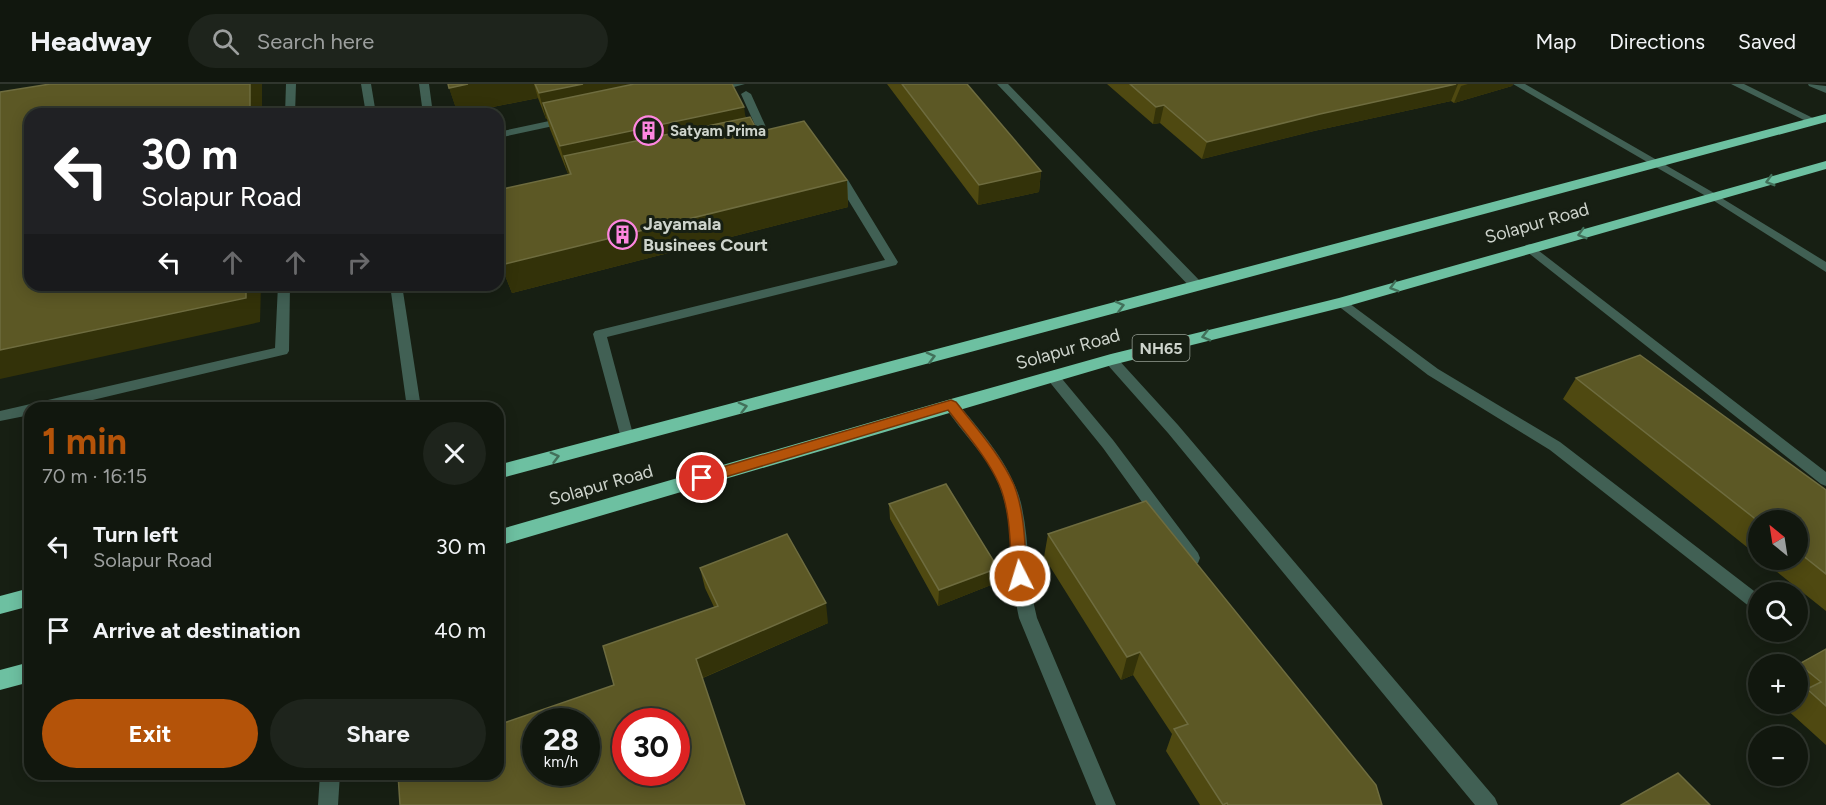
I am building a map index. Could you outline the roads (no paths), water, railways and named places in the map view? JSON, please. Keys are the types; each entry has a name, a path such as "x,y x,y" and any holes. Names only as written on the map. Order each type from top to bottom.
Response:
{"highway":[{"name":"Solapur Road","path":"504,470 1820,120"},
{"name":"Solapur Road","path":"504,536 1111,360 1342,302 1826,165"},
{"path":"0,605 24,599"},
{"path":"0,680 24,674"}],"street":[{"path":"290,108 291,84"},
{"path":"366,84 370,108"},
{"path":"424,84 427,108"},
{"path":"1002,84 1197,286"},
{"path":"1518,84 1659,163 1826,268"},
{"path":"1736,84 1820,120"},
{"path":"1813,84 1826,90"},
{"path":"705,91 743,89 765,136 742,141"},
{"path":"504,134 579,118"},
{"path":"627,438 600,334 892,262 842,180"},
{"path":"1530,248 1826,480"},
{"path":"62,402 282,351 284,291"},
{"path":"397,291 413,402"},
{"path":"1342,302 1433,372 1555,446 1748,596"},
{"path":"1111,360 1180,438 1488,805"},
{"path":"1053,377 1108,444 1200,568"},
{"path":"951,405 994,461 1007,486 1014,511 1021,597 1106,805"},
{"path":"0,417 24,411"},
{"path":"328,805 330,780"}],"place":[{"name":"Satyam Prima","path":"649,131"},
{"name":"Jayamala Businees Court","path":"622,234"}]}
